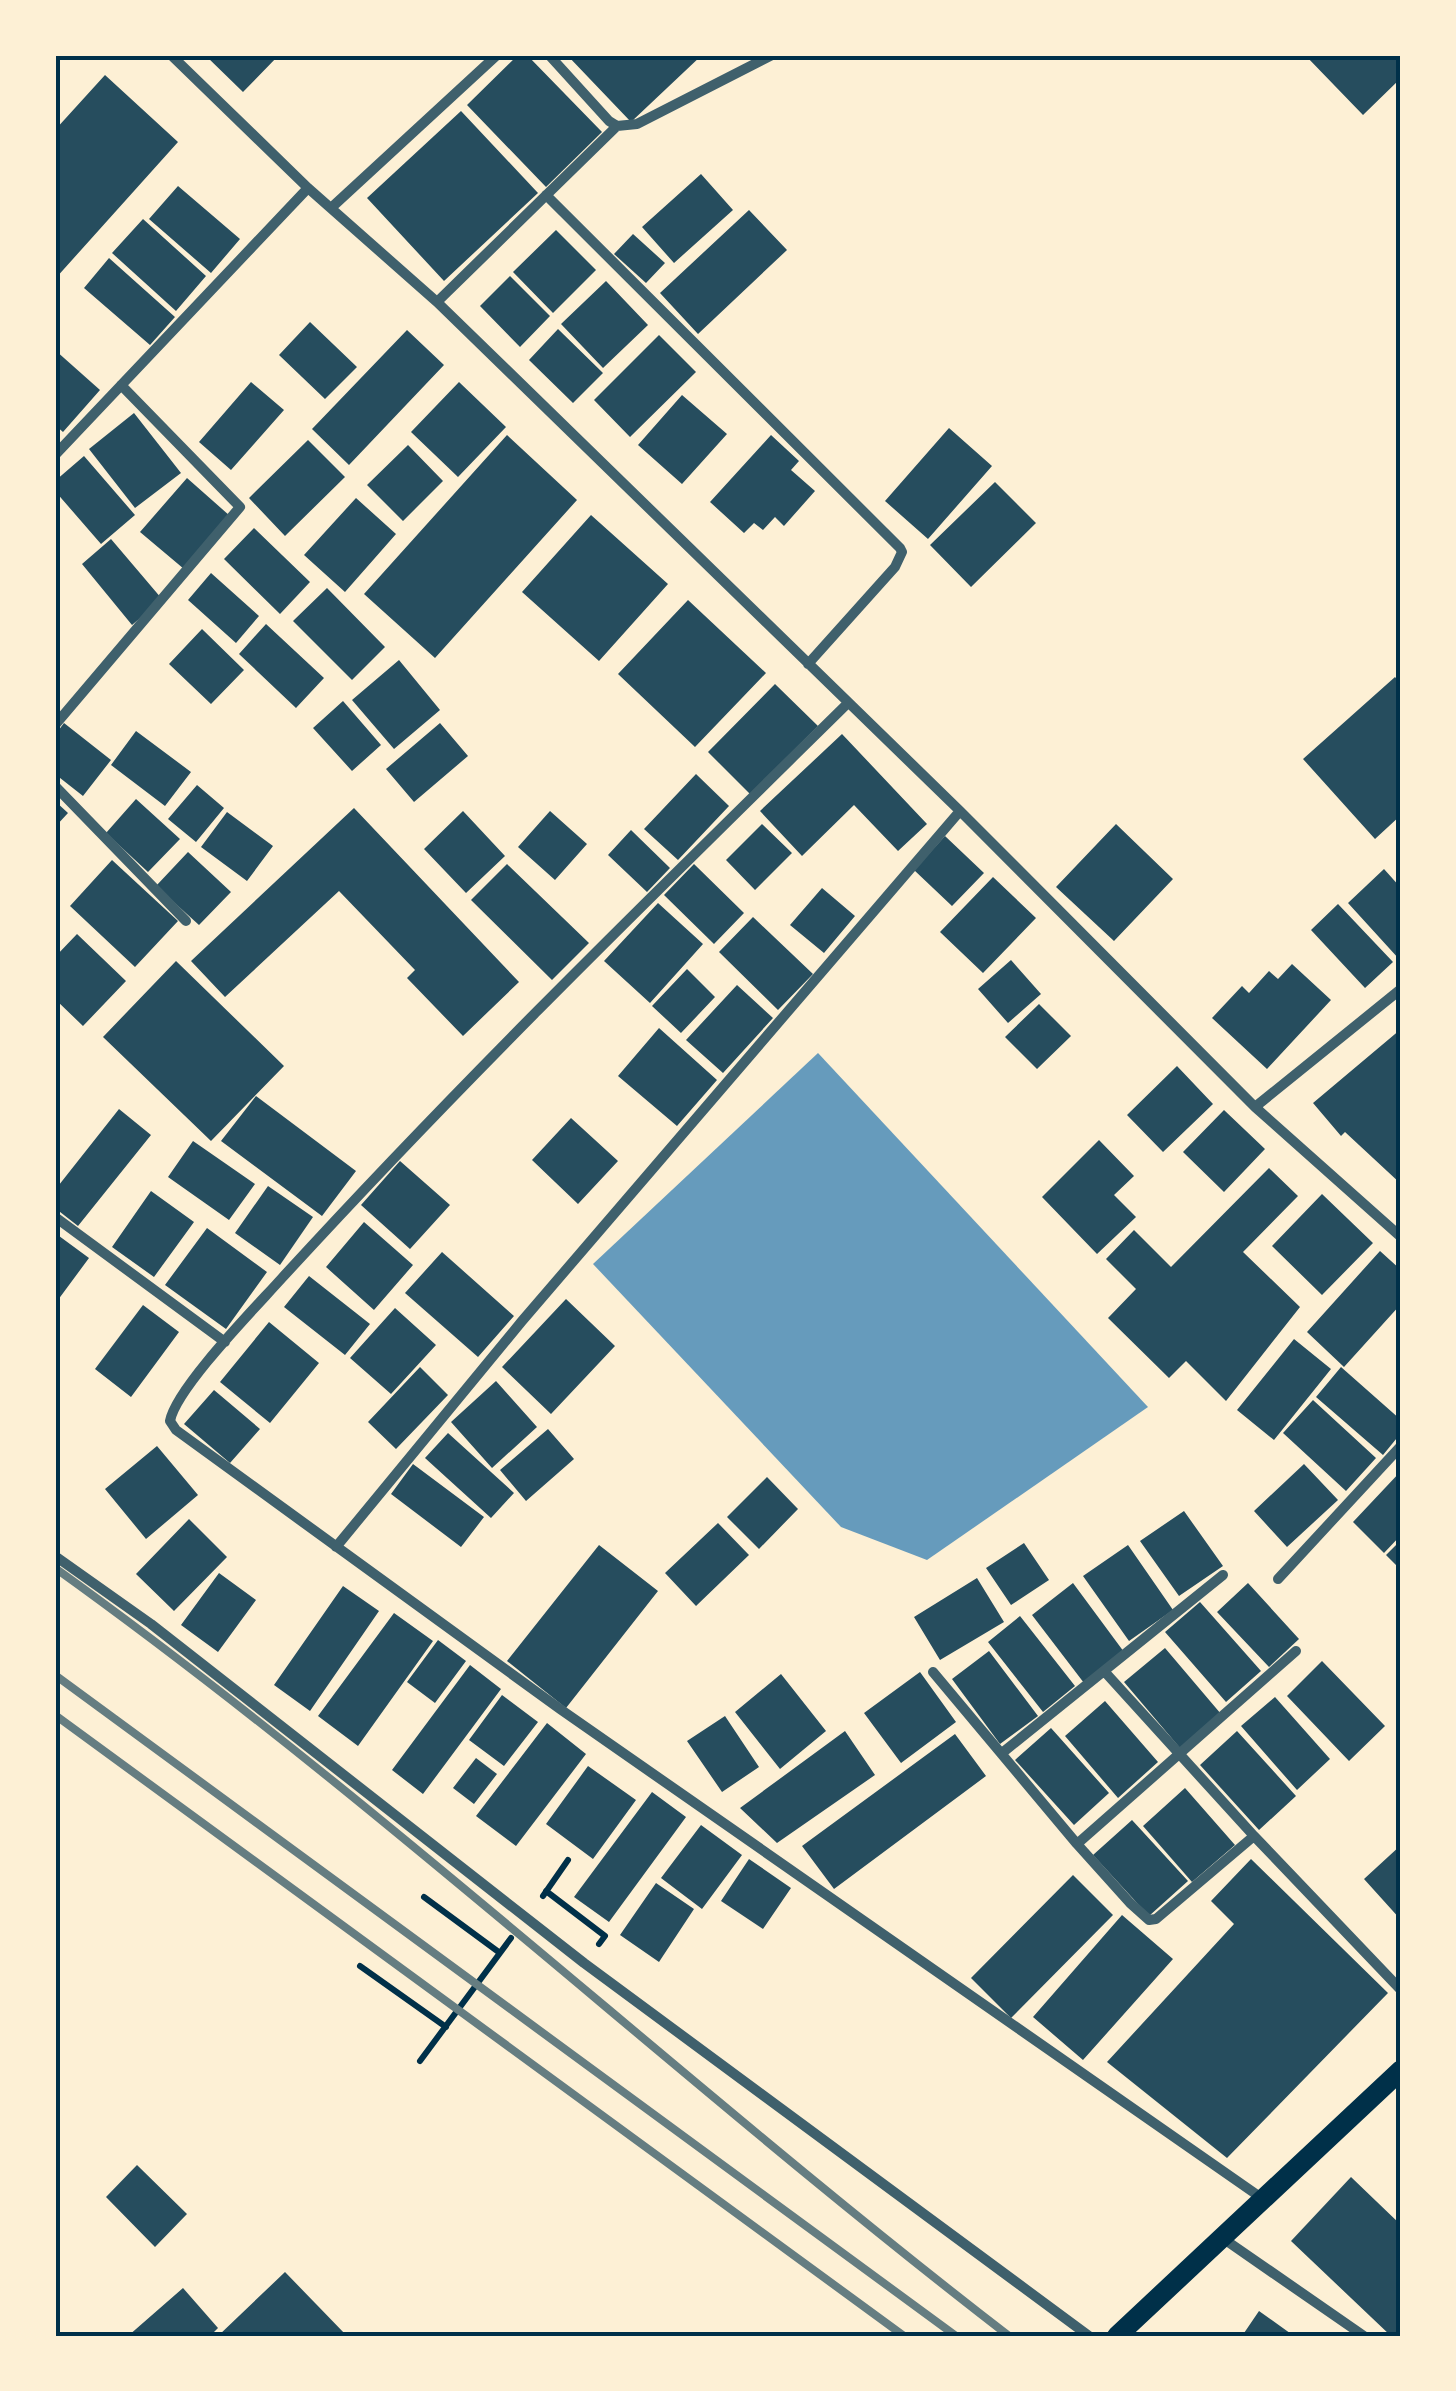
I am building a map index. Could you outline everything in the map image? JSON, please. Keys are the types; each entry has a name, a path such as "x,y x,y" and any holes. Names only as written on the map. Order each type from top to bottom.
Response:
{"main road":[{"path":"1117,2336 1401,2070"}],"street":[{"path":"171,55 308,188 438,302 960,811 1254,1107 1401,1237"},
{"path":"331,208 496,55"},
{"path":"549,55 617,126 637,124 772,55"},
{"path":"438,302 617,126"},
{"path":"55,455 308,188"},
{"path":"546,195 900,548 895,567 808,664"},
{"path":"55,724 240,507 121,385"},
{"path":"848,703 525,1022 369,1183 224,1342 175,1404 170,1421 336,1547 560,1708 1263,2199"},
{"path":"55,786 186,922"},
{"path":"336,1547 522,1321 960,811"},
{"path":"1254,1107 1401,989"},
{"path":"55,1217 224,1342"},
{"path":"1278,1579 1401,1446"},
{"path":"55,1556 151,1624 584,1963 1089,2336"},
{"path":"1002,1753 1223,1575"},
{"path":"1077,1844 1296,1650"},
{"path":"1104,1671 1401,1990"},
{"path":"933,1672 1077,1844 1149,1920 1254,1836"},
{"path":"1221,2237 1364,2336"}],"path":[{"path":"534,1907 568,1860"},
{"path":"546,1892 605,1936"},
{"path":"424,1897 500,1954"},
{"path":"420,2061 523,1922"},
{"path":"360,1966 446,2027"}],"water":[{"path":"818,1053 1148,1407 927,1560 841,1527 593,1264"}],"building":[{"path":"205,55 279,55 243,92"},
{"path":"518,55 527,55 602,132 546,187 467,105"},
{"path":"567,55 702,55 631,122"},
{"path":"1305,55 1401,55 1401,78 1363,115"},
{"path":"105,75 178,142 55,279 55,130"},
{"path":"461,111 538,193 444,281 367,198"},
{"path":"701,174 733,210 674,263 642,227"},
{"path":"178,186 240,239 211,273 149,219"},
{"path":"749,210 787,250 698,334 660,293"},
{"path":"143,219 206,276 176,311 112,253"},
{"path":"556,230 596,270 553,313 513,272"},
{"path":"633,234 665,263 646,283 614,254"},
{"path":"109,258 175,317 150,345 84,288"},
{"path":"510,276 550,316 520,347 480,306"},
{"path":"606,281 648,325 603,368 561,324"},
{"path":"310,322 357,367 325,399 279,355"},
{"path":"558,329 603,373 573,403 529,360"},
{"path":"407,330 444,365 349,465 312,429"},
{"path":"659,335 696,372 630,437 594,400"},
{"path":"55,350 100,390 63,432 55,425"},
{"path":"251,382 284,410 231,470 199,442"},
{"path":"459,382 506,427 458,477 411,432"},
{"path":"682,395 727,434 682,484 638,445"},
{"path":"134,413 181,473 135,508 89,449"},
{"path":"949,428 992,466 928,539 885,501"},
{"path":"507,435 577,500 435,658 364,594"},
{"path":"771,435 799,461 791,470 815,491 784,526 775,517 763,530 754,523 744,533 710,502"},
{"path":"308,440 345,477 285,536 249,498"},
{"path":"408,445 443,481 403,521 367,485"},
{"path":"84,456 135,515 101,544 55,491 55,481"},
{"path":"187,478 230,516 184,569 140,532"},
{"path":"995,482 1036,523 971,587 930,545"},
{"path":"356,498 396,534 345,592 304,555"},
{"path":"591,515 668,584 599,661 522,592"},
{"path":"254,528 310,582 280,614 224,559"},
{"path":"111,539 162,599 132,625 82,564"},
{"path":"211,573 259,616 236,643 188,600"},
{"path":"327,588 385,647 352,680 293,621"},
{"path":"688,600 766,673 695,747 618,674"},
{"path":"266,624 324,678 296,708 239,654"},
{"path":"202,629 244,670 211,704 169,664"},
{"path":"399,660 440,710 394,749 352,700"},
{"path":"1395,677 1401,684 1401,815 1375,839 1303,759"},
{"path":"775,684 818,726 750,794 708,752"},
{"path":"343,701 381,745 352,771 313,728"},
{"path":"64,723 111,760 83,796 55,774 55,735"},
{"path":"440,723 468,756 414,802 386,769"},
{"path":"136,731 191,772 165,806 111,765"},
{"path":"842,734 927,824 898,851 854,805 802,856 760,811"},
{"path":"696,774 729,806 678,860 644,829"},
{"path":"197,785 224,808 196,842 168,819"},
{"path":"136,799 180,839 148,872 106,833"},
{"path":"55,801 68,813 55,827"},
{"path":"354,808 519,982 463,1036 407,978 415,970 339,891 225,997 191,961"},
{"path":"463,811 505,856 466,893 424,849"},
{"path":"550,811 587,844 555,880 518,847"},
{"path":"227,812 273,846 247,881 201,847"},
{"path":"762,824 792,853 755,890 726,860"},
{"path":"1116,824 1173,879 1114,941 1056,887"},
{"path":"631,830 670,868 647,892 608,855"},
{"path":"945,836 984,873 952,906 914,870"},
{"path":"188,852 231,892 199,925 156,886"},
{"path":"112,860 178,921 135,967 70,906"},
{"path":"507,864 589,943 552,980 471,900"},
{"path":"694,864 744,913 714,944 664,895"},
{"path":"1384,869 1401,888 1399,959 1348,903"},
{"path":"993,877 1036,918 983,973 940,932"},
{"path":"822,888 855,916 824,953 790,925"},
{"path":"658,903 703,944 650,1003 604,961"},
{"path":"1338,904 1393,962 1365,988 1311,930"},
{"path":"753,917 813,974 778,1010 719,952"},
{"path":"77,934 126,981 83,1026 55,999 55,957"},
{"path":"1011,960 1041,994 1008,1023 978,989"},
{"path":"176,961 284,1066 211,1141 103,1037"},
{"path":"1292,964 1331,1000 1267,1069 1212,1018 1242,986 1249,993 1269,971 1278,979"},
{"path":"687,969 715,997 681,1033 652,1006"},
{"path":"737,985 773,1018 723,1073 686,1040"},
{"path":"1039,1004 1071,1036 1037,1069 1005,1037"},
{"path":"659,1028 717,1080 677,1126 618,1076"},
{"path":"1401,1029 1401,1184 1345,1132 1341,1136 1313,1103"},
{"path":"1177,1066 1213,1104 1163,1152 1127,1115"},
{"path":"256,1096 356,1171 322,1216 221,1141"},
{"path":"119,1109 151,1135 78,1226 55,1208 55,1190"},
{"path":"1224,1110 1265,1149 1224,1192 1183,1152"},
{"path":"571,1118 618,1161 578,1204 532,1160"},
{"path":"1099,1140 1134,1176 1114,1195 1136,1217 1097,1254 1042,1197"},
{"path":"193,1141 255,1184 229,1220 168,1177"},
{"path":"400,1161 450,1205 410,1249 361,1205"},
{"path":"1269,1168 1298,1196 1243,1252 1300,1307 1226,1401 1186,1361 1169,1378 1108,1318 1136,1289 1106,1259 1134,1230 1171,1267"},
{"path":"268,1186 313,1217 280,1265 235,1233"},
{"path":"151,1191 194,1222 154,1277 112,1247"},
{"path":"1322,1194 1373,1243 1322,1295 1272,1246"},
{"path":"364,1222 413,1265 374,1310 326,1267"},
{"path":"207,1228 267,1272 226,1329 165,1285"},
{"path":"55,1233 89,1258 55,1304"},
{"path":"1380,1251 1401,1270 1401,1304 1344,1367 1307,1332"},
{"path":"442,1252 514,1316 478,1357 405,1293"},
{"path":"309,1276 370,1324 345,1355 284,1307"},
{"path":"566,1299 615,1346 551,1414 502,1367"},
{"path":"143,1305 179,1332 131,1397 95,1369"},
{"path":"395,1308 436,1345 391,1394 350,1358"},
{"path":"269,1322 319,1363 270,1423 220,1382"},
{"path":"1294,1339 1331,1369 1274,1440 1237,1410"},
{"path":"420,1367 448,1395 396,1449 368,1422"},
{"path":"1341,1367 1401,1420 1401,1433 1383,1455 1316,1397"},
{"path":"496,1381 537,1427 492,1468 451,1422"},
{"path":"214,1390 260,1429 230,1463 184,1424"},
{"path":"1313,1400 1376,1458 1346,1491 1283,1433"},
{"path":"548,1429 574,1459 526,1501 500,1470"},
{"path":"448,1433 514,1493 491,1518 425,1458"},
{"path":"157,1446 198,1495 146,1539 105,1489"},
{"path":"413,1464 484,1517 461,1547 391,1494"},
{"path":"1304,1464 1338,1500 1287,1547 1254,1511"},
{"path":"1401,1471 1401,1535 1384,1553 1353,1522"},
{"path":"767,1477 798,1509 759,1549 727,1517"},
{"path":"1184,1511 1223,1566 1179,1596 1140,1541"},
{"path":"189,1519 227,1557 174,1611 136,1574"},
{"path":"718,1523 749,1555 696,1606 665,1573"},
{"path":"1401,1540 1401,1570 1386,1555"},
{"path":"1024,1543 1049,1580 1011,1605 986,1568"},
{"path":"599,1545 658,1591 566,1708 507,1661"},
{"path":"1128,1545 1173,1610 1129,1641 1083,1576"},
{"path":"219,1573 256,1600 218,1652 181,1625"},
{"path":"977,1578 1004,1622 940,1660 914,1617"},
{"path":"1073,1583 1124,1652 1084,1683 1032,1615"},
{"path":"1248,1583 1299,1639 1269,1667 1217,1612"},
{"path":"343,1586 379,1611 310,1711 274,1685"},
{"path":"1200,1602 1261,1671 1226,1702 1165,1632"},
{"path":"394,1613 433,1641 358,1746 318,1716"},
{"path":"1020,1616 1075,1686 1043,1712 988,1642"},
{"path":"438,1640 466,1661 435,1703 407,1682"},
{"path":"1165,1648 1221,1714 1180,1748 1124,1682"},
{"path":"989,1651 1038,1716 1000,1744 952,1679"},
{"path":"1322,1661 1385,1726 1349,1761 1287,1696"},
{"path":"470,1665 501,1689 423,1794 392,1770"},
{"path":"920,1672 956,1722 901,1763 864,1713"},
{"path":"781,1674 826,1731 780,1769 735,1712"},
{"path":"502,1695 538,1722 504,1766 469,1740"},
{"path":"1275,1697 1330,1759 1297,1790 1241,1726"},
{"path":"1105,1701 1158,1762 1118,1798 1065,1736"},
{"path":"725,1716 759,1767 722,1792 687,1741"},
{"path":"547,1723 586,1754 516,1846 476,1816"},
{"path":"1051,1728 1109,1793 1074,1825 1015,1760"},
{"path":"845,1731 875,1775 777,1843 740,1808"},
{"path":"1237,1731 1296,1796 1259,1830 1200,1765"},
{"path":"955,1734 986,1776 834,1889 802,1846"},
{"path":"476,1758 497,1774 474,1804 453,1788"},
{"path":"588,1766 636,1800 593,1859 546,1824"},
{"path":"1185,1788 1235,1845 1192,1882 1143,1826"},
{"path":"652,1792 686,1817 609,1922 574,1897"},
{"path":"1132,1820 1188,1881 1149,1916 1093,1855"},
{"path":"701,1825 742,1855 702,1909 661,1878"},
{"path":"1401,1845 1401,1920 1364,1879"},
{"path":"749,1859 791,1888 763,1929 721,1901"},
{"path":"1251,1859 1388,1993 1227,2158 1107,2062 1234,1924 1211,1901"},
{"path":"1073,1875 1113,1915 1011,2018 971,1978"},
{"path":"656,1883 694,1909 659,1962 620,1935"},
{"path":"1122,1915 1173,1959 1083,2060 1033,2017"},
{"path":"137,2165 187,2214 155,2247 106,2197"},
{"path":"1351,2177 1401,2225 1401,2336 1391,2336 1291,2241"},
{"path":"285,2272 347,2336 218,2336"},
{"path":"183,2288 218,2328 210,2336 128,2336"},
{"path":"1259,2311 1294,2336 1242,2336"}],"railway":[{"path":"55,1568 299,1753 770,2144 1009,2336"},
{"path":"55,1675 956,2336"},
{"path":"55,1715 904,2336"}]}
